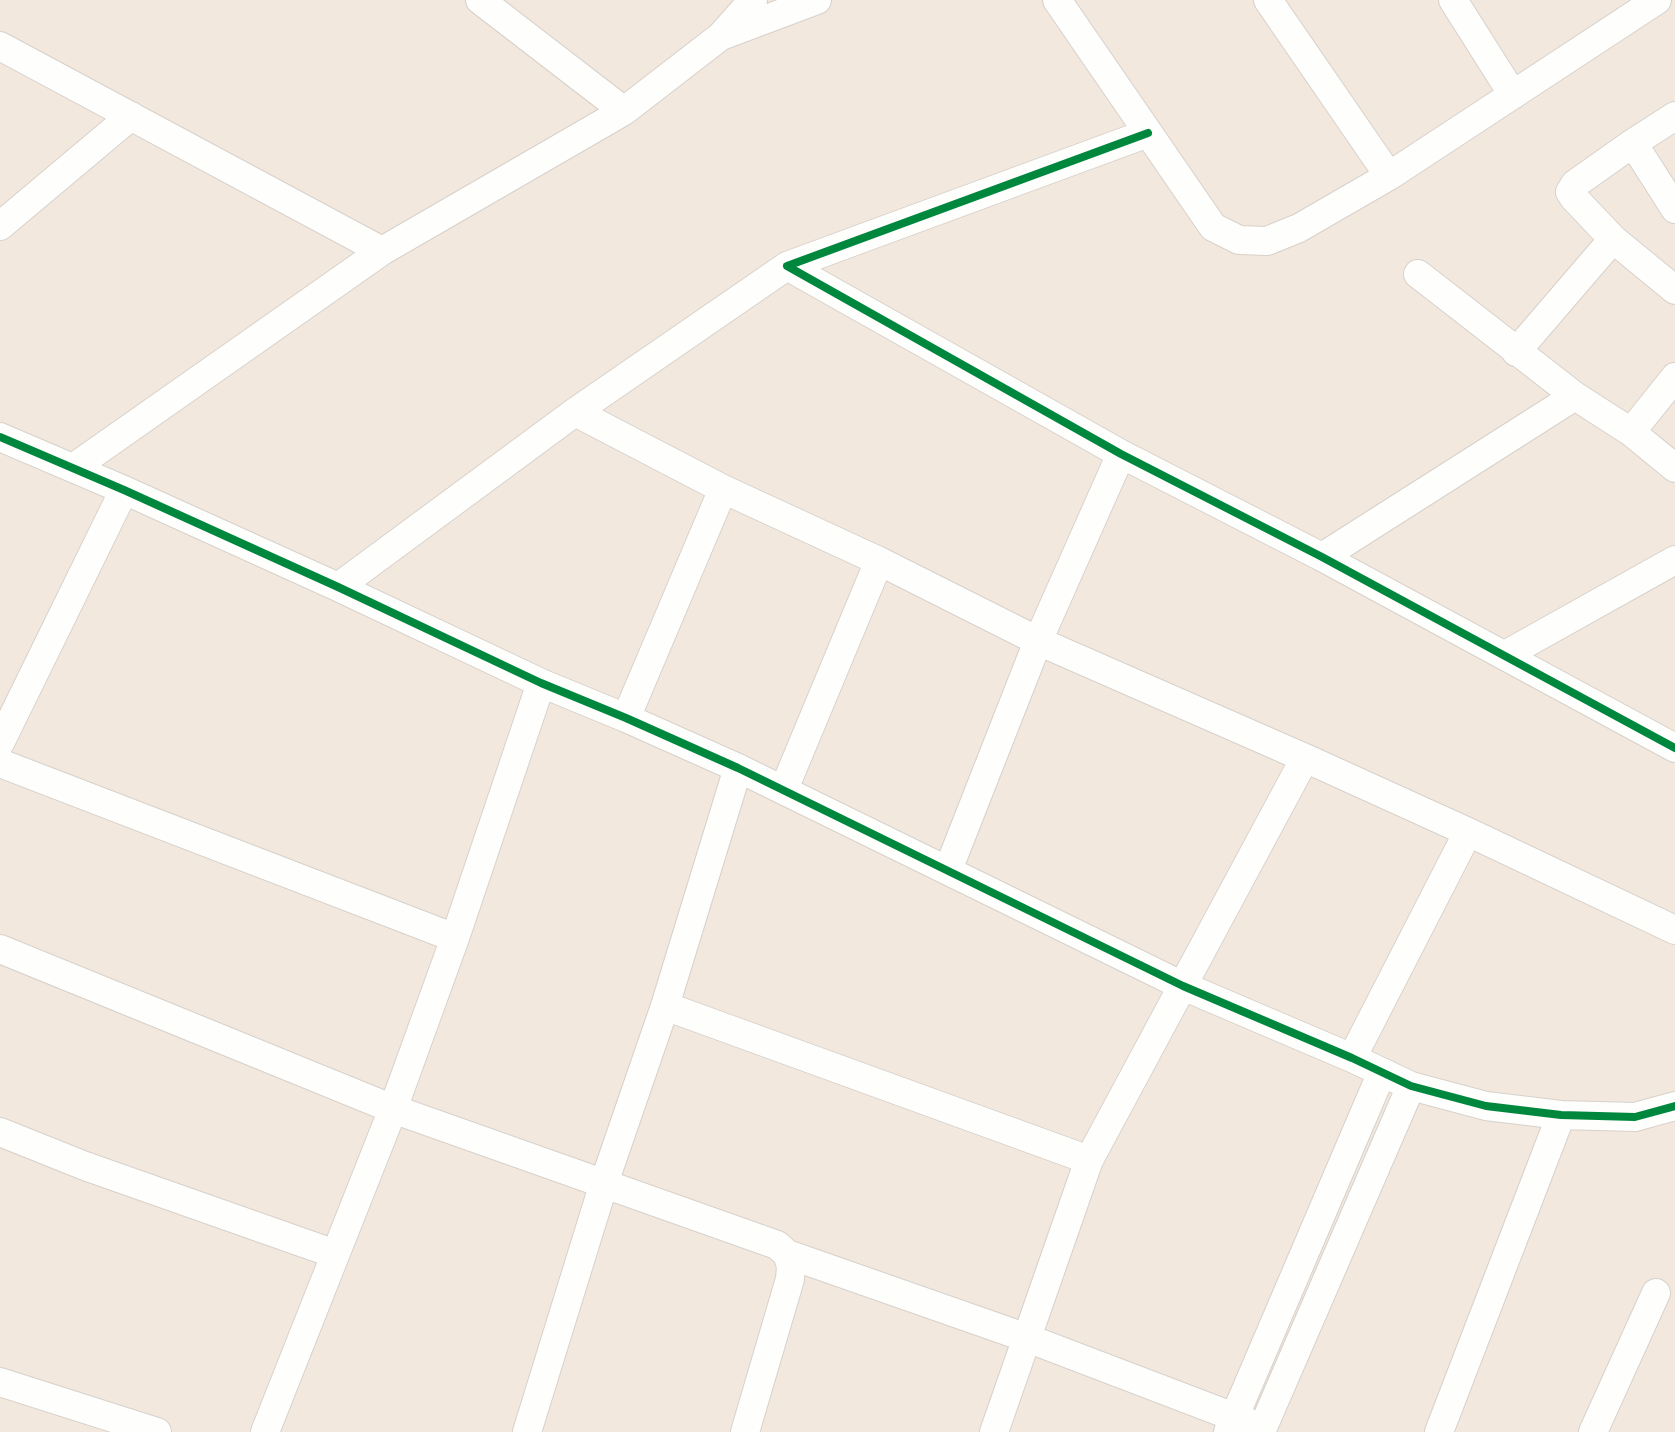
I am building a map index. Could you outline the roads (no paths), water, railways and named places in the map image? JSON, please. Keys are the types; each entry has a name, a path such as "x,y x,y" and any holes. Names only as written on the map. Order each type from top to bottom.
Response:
{"street":[{"path":"480,0 624,111"},
{"path":"73,468 382,252 624,111 721,36 753,0"},
{"path":"721,36 817,0"},
{"path":"1057,0 1213,227 1239,240 1267,241 1291,231 1389,176 1514,95 1652,1"},
{"path":"1268,0 1389,176"},
{"path":"1453,0 1514,95"},
{"path":"0,46 382,252"},
{"path":"0,226 131,116"},
{"path":"1675,116 1575,184 1570,192 1613,239 1675,290"},
{"path":"338,587 575,412 787,266 1148,133"},
{"path":"1633,143 1675,209"},
{"path":"1516,352 1613,239"},
{"path":"787,266 1121,454 1322,556 1675,748"},
{"path":"1418,274 1516,352 1575,396 1631,432 1675,468"},
{"path":"1631,432 1675,377"},
{"path":"1322,556 1575,396"},
{"path":"575,412 723,489 879,561 1038,641 1305,758 1468,832 1675,930"},
{"path":"0,438 124,490 338,587 541,683 626,718 784,789 1183,986 1352,1058 1411,1086 1486,1106 1561,1115 1635,1117 1675,1106"},
{"path":"948,870 1038,641 1121,454"},
{"path":"626,718 723,489"},
{"path":"0,743 124,490"},
{"path":"1505,655 1675,560"},
{"path":"784,789 879,561"},
{"path":"265,1432 393,1109 455,938 541,683"},
{"path":"994,1432 1089,1160 1305,758"},
{"path":"0,763 455,938"},
{"path":"527,1432 604,1183 665,1006 738,768"},
{"path":"1352,1058 1468,832"},
{"path":"0,949 393,1109 777,1245 786,1254 791,1266 790,1279 745,1432"},
{"path":"665,1006 1089,1160"},
{"path":"1231,1424 1382,1072"},
{"path":"786,1254 1028,1338 1231,1424 1262,1430 1411,1086"},
{"path":"1439,1432 1561,1115"},
{"path":"0,1132 85,1166 335,1254"},
{"path":"1594,1432 1656,1293"},
{"path":"0,1382 157,1432"}]}
